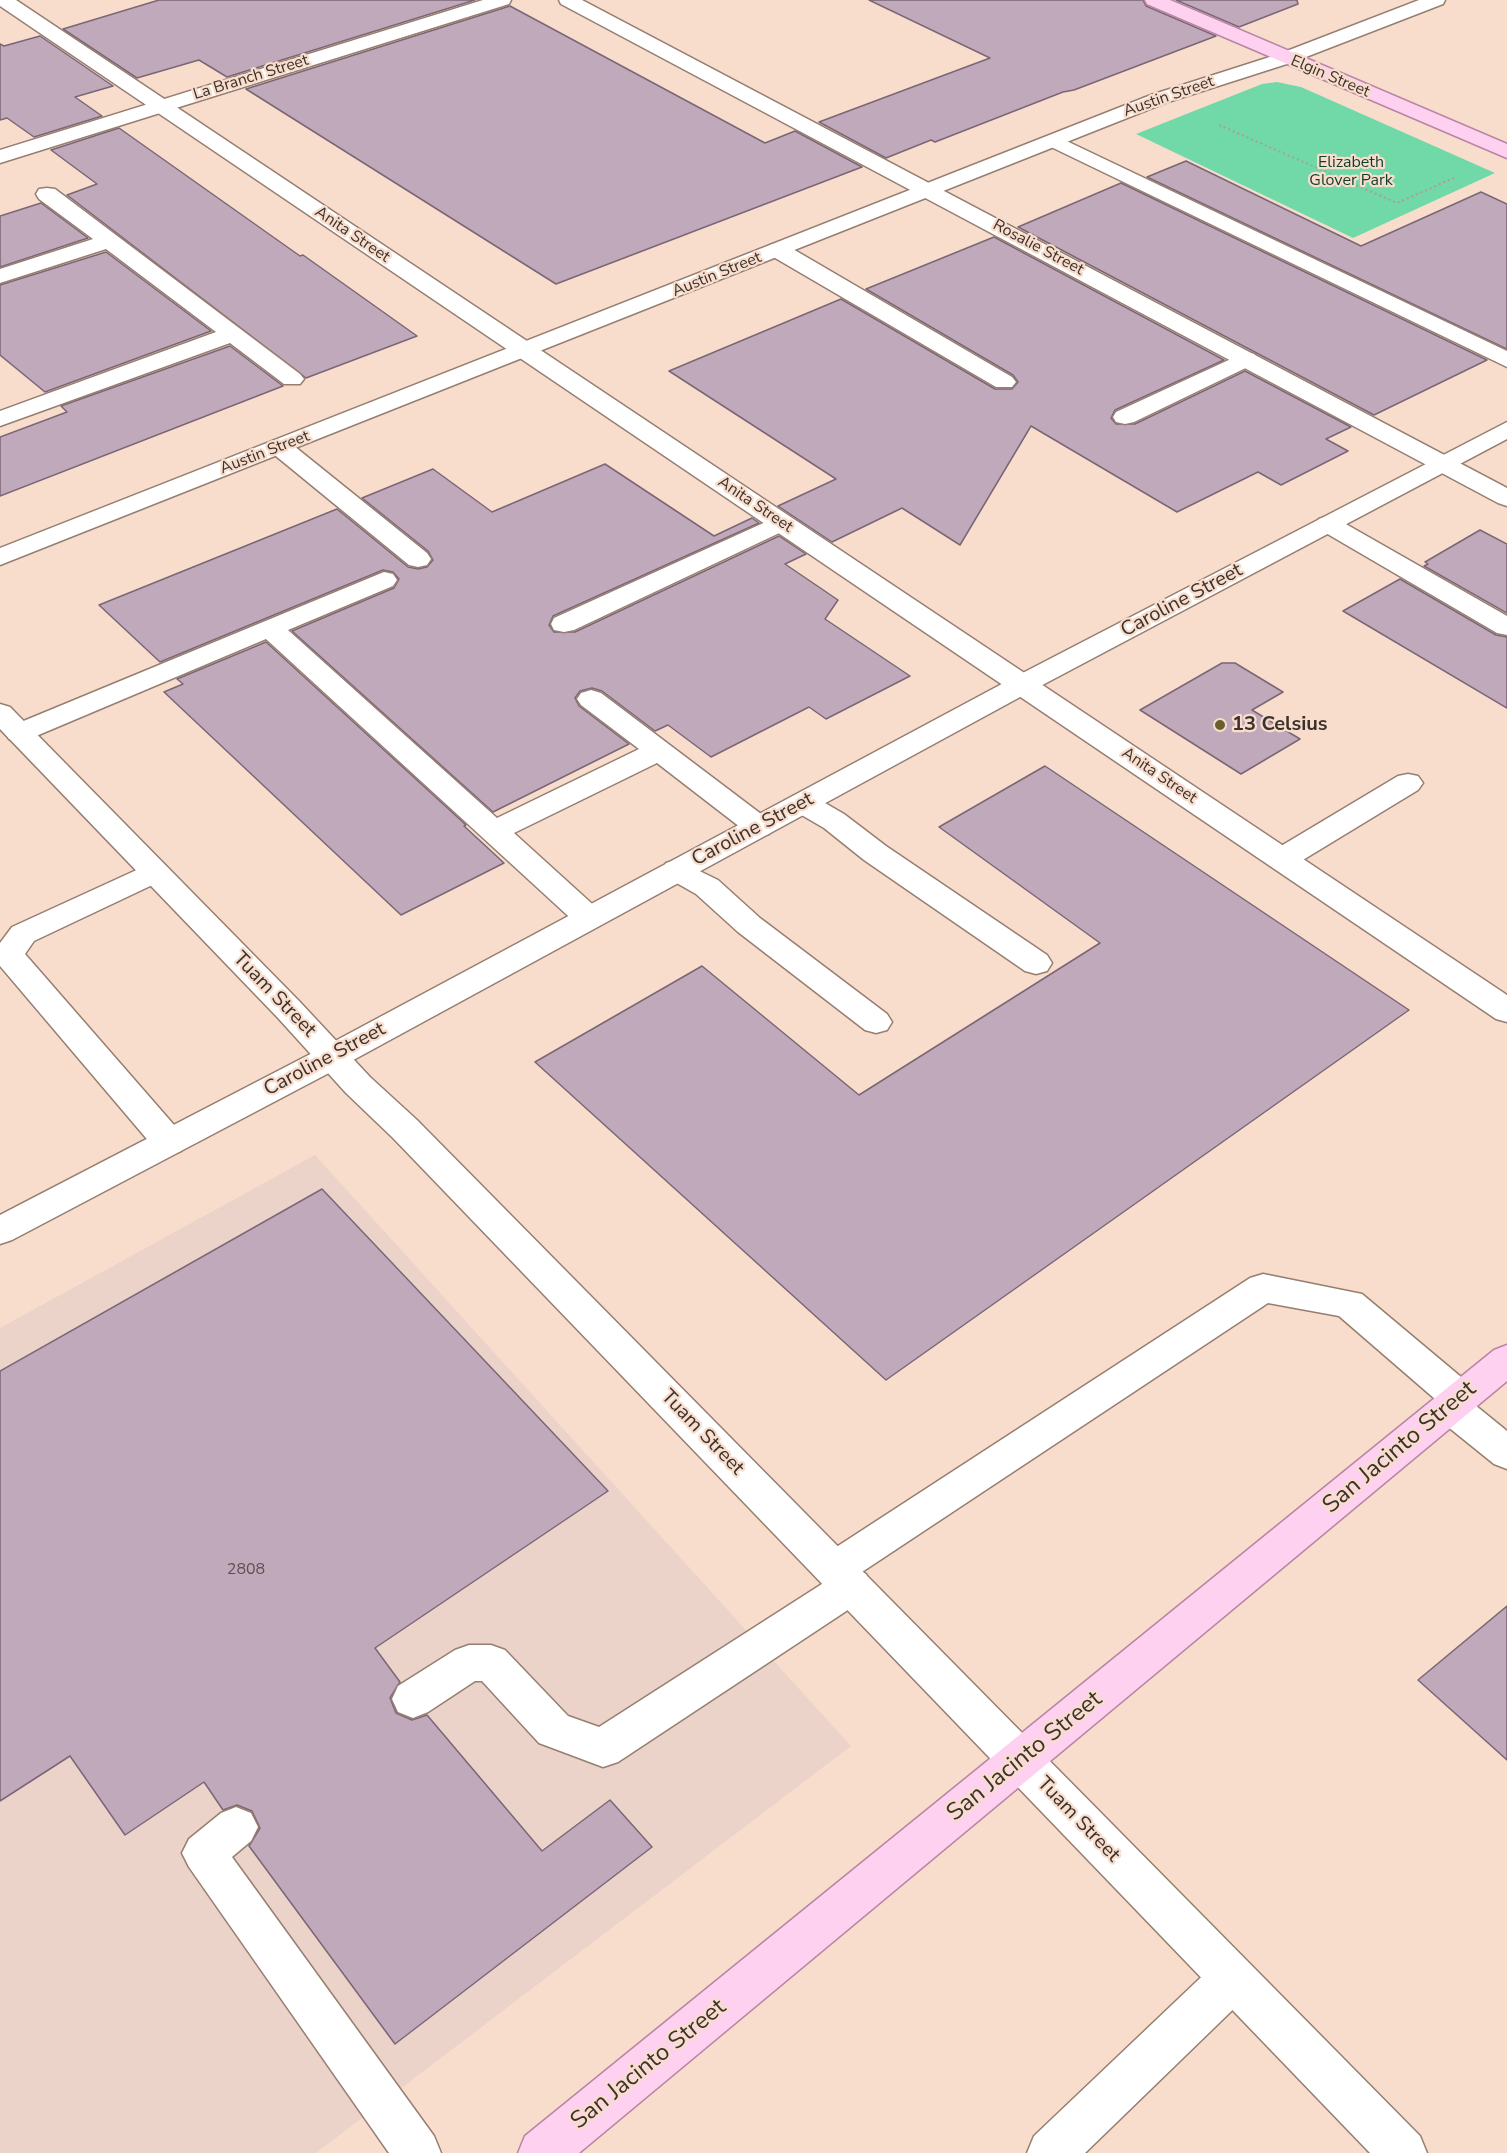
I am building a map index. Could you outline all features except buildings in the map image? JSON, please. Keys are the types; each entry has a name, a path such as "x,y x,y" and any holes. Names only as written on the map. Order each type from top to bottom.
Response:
{"main road":[{"name":"Elgin Street","path":"1154,0 1507,152"},
{"name":"San Jacinto Street","path":"542,2153 1507,1360"}],"street":[{"name":"Anita Street","path":"3,0 1507,1011"},
{"name":"La Branch Street","path":"0,157 160,105 502,0"},
{"name":"Rosalie Street","path":"568,0 1507,498"},
{"name":"Austin Street","path":"0,557 1158,99 1286,58 1436,0"},
{"path":"1054,141 1507,360"},
{"path":"46,194 292,379"},
{"path":"0,276 109,241"},
{"path":"778,250 1004,382"},
{"path":"0,393 10,415 233,334"},
{"path":"1125,417 1246,359"},
{"name":"Caroline Street","path":"0,1231 334,1056 1023,684 1507,429"},
{"path":"280,447 418,559"},
{"path":"564,624 781,523"},
{"path":"1328,524 1507,627"},
{"path":"10,723 270,628 384,580"},
{"path":"270,628 590,918"},
{"path":"591,699 759,827"},
{"name":"Tuam Street","path":"10,723 334,1056 358,1085 405,1129 1403,2153"},
{"path":"494,831 659,751"},
{"path":"1282,859 1408,783"},
{"path":"803,803 834,821 875,853 1036,963"},
{"path":"677,870 707,886 749,925 876,1022"},
{"path":"154,872 23,933 8,955 169,1142"},
{"path":"413,1699 468,1664 491,1663 554,1730 603,1748 1263,1288 1349,1304 1507,1453"},
{"path":"236,1827 204,1852 417,2153"},
{"path":"1051,2153 1232,1978"}],"path":[{"path":"1218,124 1397,203 1458,175"}],"shaded area":[{"path":"315,1155 851,1746 316,2153 0,2153 0,1328"}],"green space":[{"name":"Elizabeth Glover Park","path":"1277,82 1301,87 1495,173 1353,238 1136,134 1262,84"}],"place":[{"name":"13 Celsius","path":"1220,725"}]}
